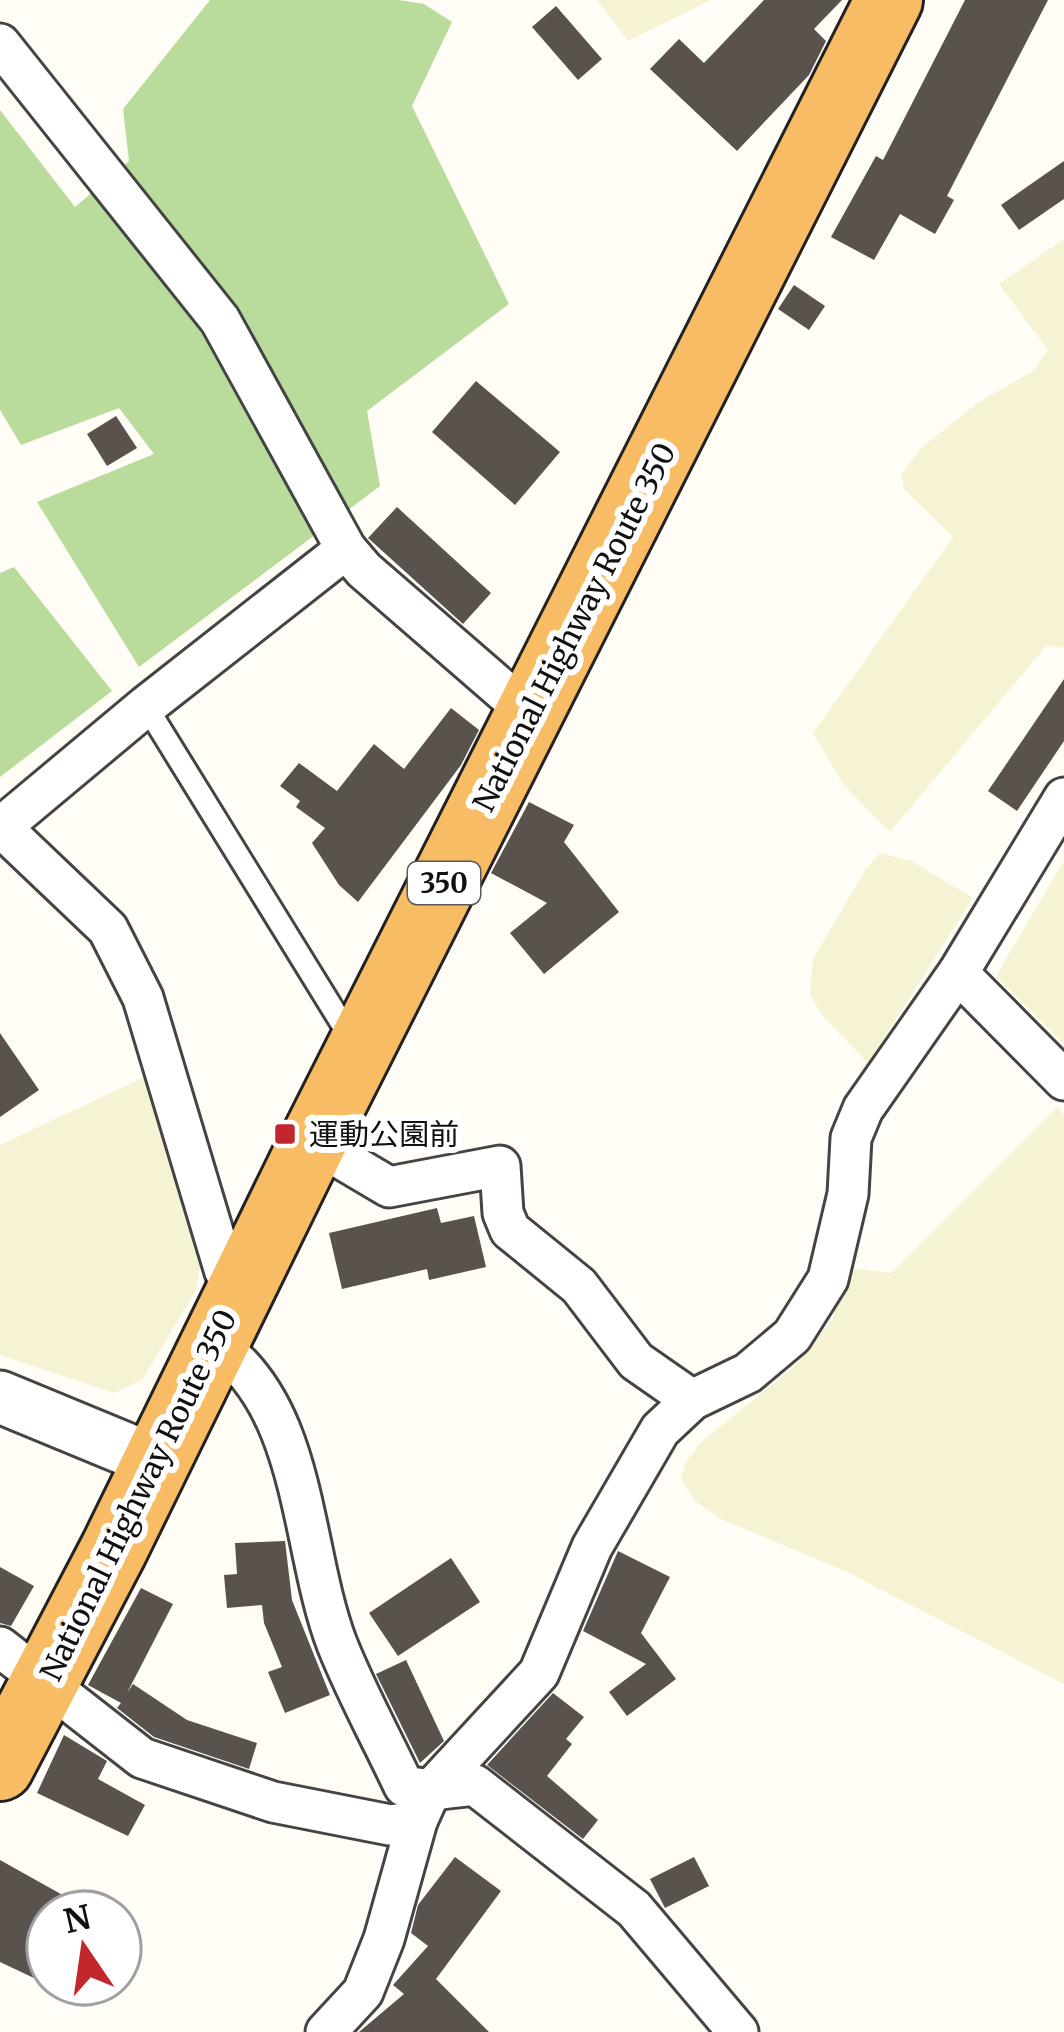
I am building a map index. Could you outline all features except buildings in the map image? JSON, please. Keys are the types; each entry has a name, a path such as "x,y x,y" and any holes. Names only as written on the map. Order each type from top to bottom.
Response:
{"highway":[{"name":"National Highway Route 350","path":"0,1767 23,1664 155,1461 889,0"}],"street":[{"path":"0,44 220,320 346,549 364,570 530,714"},
{"path":"346,549 146,706 1,828 108,929 143,998 225,1272 237,1358 284,1440 336,1641 404,1786 424,1805"},
{"path":"326,2032 363,1991 384,1939 424,1805 539,1673 592,1547 660,1430 692,1400 748,1373 792,1336 828,1279 848,1194 851,1138 863,1109 958,974 1064,798"},
{"path":"958,974 1064,1081"},
{"path":"313,1142 389,1187 500,1166 503,1213 510,1230 579,1286 636,1361 692,1400"},
{"path":"0,1397 155,1461"},
{"path":"23,1664 142,1758 273,1802 390,1825 424,1805 475,1785 634,1910 738,2032"}],"lane":[{"path":"146,706 359,1051"}],"shaded area":[{"path":"597,0 711,0 628,41"},
{"path":"1064,239 1064,648 1047,645 890,832 844,785 813,733 953,537 904,489 901,475 920,449 976,404 1034,370 1048,350 999,284"},
{"path":"880,853 911,861 973,898 868,1063 822,1015 810,995 813,959"},
{"path":"1064,861 1064,1044 996,976"},
{"path":"151,1074 201,1260 196,1290 142,1380 114,1393 0,1355 0,1145"},
{"path":"1057,1107 1064,1115 1064,1684 847,1572 721,1519 695,1501 681,1479 685,1463 700,1443 796,1365 833,1319 839,1279 857,1269 892,1273"}],"green space":[{"path":"210,0 399,0 424,4 452,22 412,106 509,304 367,411 380,486 139,667 37,502 154,454 119,408 21,445 0,410 0,110 75,207 129,161 123,109"},
{"path":"14,567 112,691 0,777 0,573"}],"place":[{"name":"運動公園前","path":"285,1134"}]}
